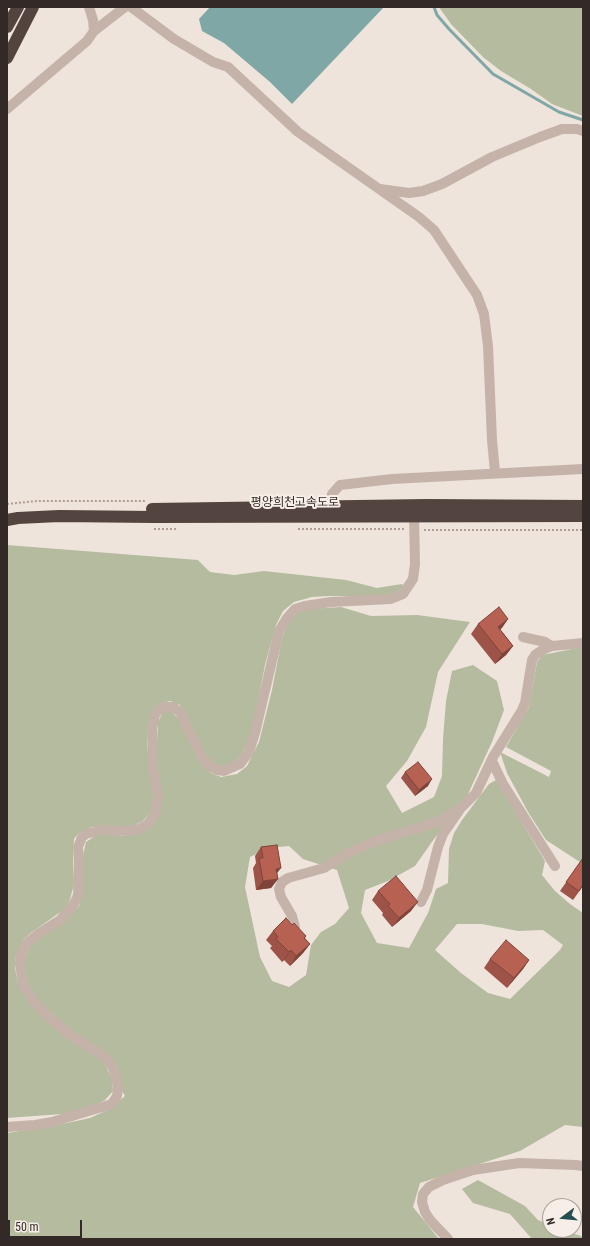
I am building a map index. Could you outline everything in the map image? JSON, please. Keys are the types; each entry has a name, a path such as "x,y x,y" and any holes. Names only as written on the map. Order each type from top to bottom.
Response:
{"highway":[{"path":"7,27 18,7"},
{"path":"7,58 33,7"},
{"name":"평양희천고속도로","path":"7,512 329,506 583,506"},
{"name":"평양희천고속도로","path":"7,520 59,516 583,516"}],"street":[{"path":"89,7 94,31"},
{"path":"7,109 87,41 94,31 124,7"},
{"path":"131,7 174,39 213,62 228,68 298,132 419,217 434,230 478,295 484,314 488,346 492,440 495,472"},
{"path":"378,188 409,193 423,191 442,184 492,157 540,137 562,129 577,129 583,131"},
{"path":"329,506 332,494 340,485 392,479 583,468"},
{"path":"7,1127 52,1122 112,1104 117,1096 118,1087 113,1068 103,1056 53,1022 34,1002 24,984 20,964 21,956 26,944 38,934 60,920 73,906 78,895 78,847 82,837 86,834 102,830 129,831 139,829 148,824 155,813 158,797 153,769 152,728 159,710 165,707 173,707 180,712 202,757 209,766 217,770 224,771 240,764 249,752 256,733 279,631 287,618 295,609 305,606 331,602 391,599 403,594 413,579 414,516"},
{"path":"523,637 545,642 552,646"},
{"path":"421,902 427,890 443,834 460,809 476,793 492,761 522,712 525,703 532,660 535,655 552,646 583,643"},
{"path":"492,761 503,784 555,866"},
{"path":"295,927 292,916 281,897 279,889 282,882 288,878 324,868 350,852 376,841 437,822 460,809"},
{"path":"448,1239 430,1220 425,1212 422,1202 423,1194 429,1187 443,1180 473,1170 519,1163 583,1166"}],"green space":[{"path":"439,7 583,7 583,116 552,104 501,71 483,57 451,24"},
{"path":"7,545 198,560 210,572 234,575 264,571 346,580 377,588 402,584 404,588 392,594 379,596 312,597 294,602 283,611 276,625 265,665 251,736 242,754 234,763 226,767 219,767 208,759 180,705 170,701 162,703 148,724 147,745 154,798 151,811 143,821 133,826 92,827 79,833 74,839 74,884 69,903 62,911 23,940 16,955 15,968 18,983 103,1061 112,1078 113,1091 105,1100 93,1106 62,1114 7,1118"},
{"path":"341,607 371,616 417,615 470,622 438,672 426,727 407,761 386,786 402,813 434,797 442,776 446,701 452,671 473,665 497,681 504,710 492,742 463,805 434,839 415,866 388,881 365,890 361,913 377,943 409,948 428,913 436,889 448,883 449,849 454,833 489,784 496,780 545,861 542,875 555,891 583,913 583,1127 565,1125 520,1151 420,1183 413,1207 439,1239 7,1239 7,1133 53,1126 90,1118 110,1109 125,1096 122,1091 117,1065 72,1033 35,997 27,981 24,960 30,947 40,936 70,916 79,906 82,895 83,855 86,842 98,834 122,836 140,832 155,822 158,722 162,714 166,711 172,712 179,719 199,761 211,773 221,777 237,774 247,766 259,742 272,690 282,638 288,623 297,612 310,609","holes":["289,846 303,859 337,870 349,908 335,924 321,932 311,945 306,975 289,987 272,981 260,957 245,887 250,857 269,848","457,924 482,924 518,931 543,930 563,945 560,950 510,999 488,993 461,973 435,950"]},
{"path":"583,647 583,864 546,840 528,812 507,773 500,752 549,777 551,771 506,747 529,707 537,662 542,655"},
{"path":"478,1180 525,1206 538,1220 542,1222 542,1238 582,1238 583,1239 532,1239 510,1214 473,1203 462,1189"}],"water":[{"path":"210,7 384,7 292,104 270,82 224,43 202,31 199,19"}],"building":[{"path":"499,607 508,619 498,627 513,646 502,654 478,624"},
{"path":"418,762 432,779 419,790 405,772"},
{"path":"277,845 281,868 276,869 278,879 263,881 259,858 263,858 261,847"},
{"path":"583,858 583,885 579,891 566,882"},
{"path":"396,876 418,902 399,918 388,906 390,904 378,891"},
{"path":"286,918 292,925 294,923 306,936 304,938 310,944 296,956 291,950 289,952 276,939 278,937 273,931"},
{"path":"506,940 529,960 514,978 490,959"}],"waterway":[{"path":"434,7 437,15 449,29 493,74 559,112 583,120"}]}
